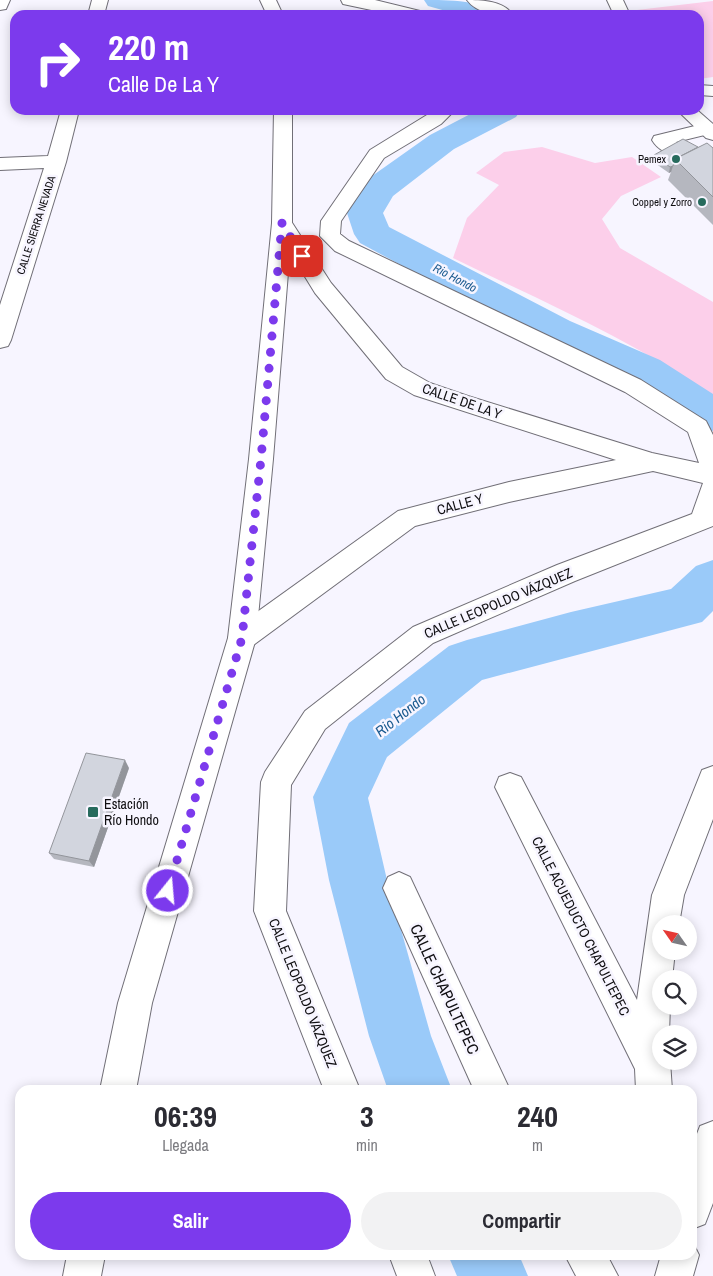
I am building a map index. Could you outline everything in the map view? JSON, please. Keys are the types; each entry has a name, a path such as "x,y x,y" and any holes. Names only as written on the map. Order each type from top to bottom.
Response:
{"street":[{"path":"0,5 2,0"},
{"path":"349,0 396,10"},
{"path":"475,0 495,10"},
{"name":"CALLE SIERRA NEVADA","path":"0,340 56,162 69,115"},
{"path":"119,1085 135,1003 242,638 261,459 282,223 283,115"},
{"path":"440,115 377,154 331,221 330,236 342,246 633,386 698,427 713,467"},
{"path":"691,115 710,132"},
{"path":"674,149 661,140 710,132"},
{"path":"0,164 56,162"},
{"name":"CALLE DE LA Y","path":"282,223 323,288 394,373 422,389 653,462"},
{"name":"CALLE Y","path":"242,638 407,518 509,492 653,462 713,476"},
{"name":"CALLE LEOPOLDO VÁZQUEZ","path":"340,1085 270,911 276,782 315,720 422,634 566,573 703,521 713,490"},
{"path":"665,915 668,895 713,780"},
{"name":"CALLE ACUEDUCTO CHAPULTEPEC","path":"510,787 653,1078"},
{"name":"CALLE CHAPULTEPEC","path":"398,888 490,1085"},
{"name":"CALLE ACUEDUCTO CHAPULTEPEC","path":"653,1078 654,982 658,960"},
{"path":"697,1194 713,1139"},
{"path":"82,1276 85,1260"},
{"path":"410,1260 416,1276"},
{"path":"588,1260 599,1276"},
{"path":"671,1260 673,1276"},
{"path":"673,1276 678,1260"}],"shaded area":[{"path":"713,1 713,77 704,78 704,10 637,10"},
{"path":"542,147 595,163 632,157 661,177 621,196 602,219 620,248 713,302 713,397 683,376 619,339 453,258 467,218 499,185 476,173 504,152"}],"building":[{"path":"683,139 698,147 675,159 673,166 670,167 654,155"},
{"path":"707,143 713,148 713,197 675,159"},
{"path":"86,753 125,760 89,861 49,853"}],"waterway":[{"name":"Rio Hondo","path":"439,0 476,10"},
{"name":"Rio Hondo","path":"494,115 442,142 378,189 365,213 373,234 556,331 645,371 713,415"},
{"name":"Rio Hondo","path":"418,1085 400,1036 358,880 340,797 368,740 467,662 571,634 685,607 713,580"},
{"name":"Rio Hondo","path":"485,1260 493,1276"}],"place":[{"name":"Pemex","path":"676,159"},
{"name":"Coppel y Zorro","path":"702,202"},
{"name":"Estación Río Hondo","path":"93,812"}],"route":[{"path":"168,891 242,638 261,459 282,223 302,256"}]}
